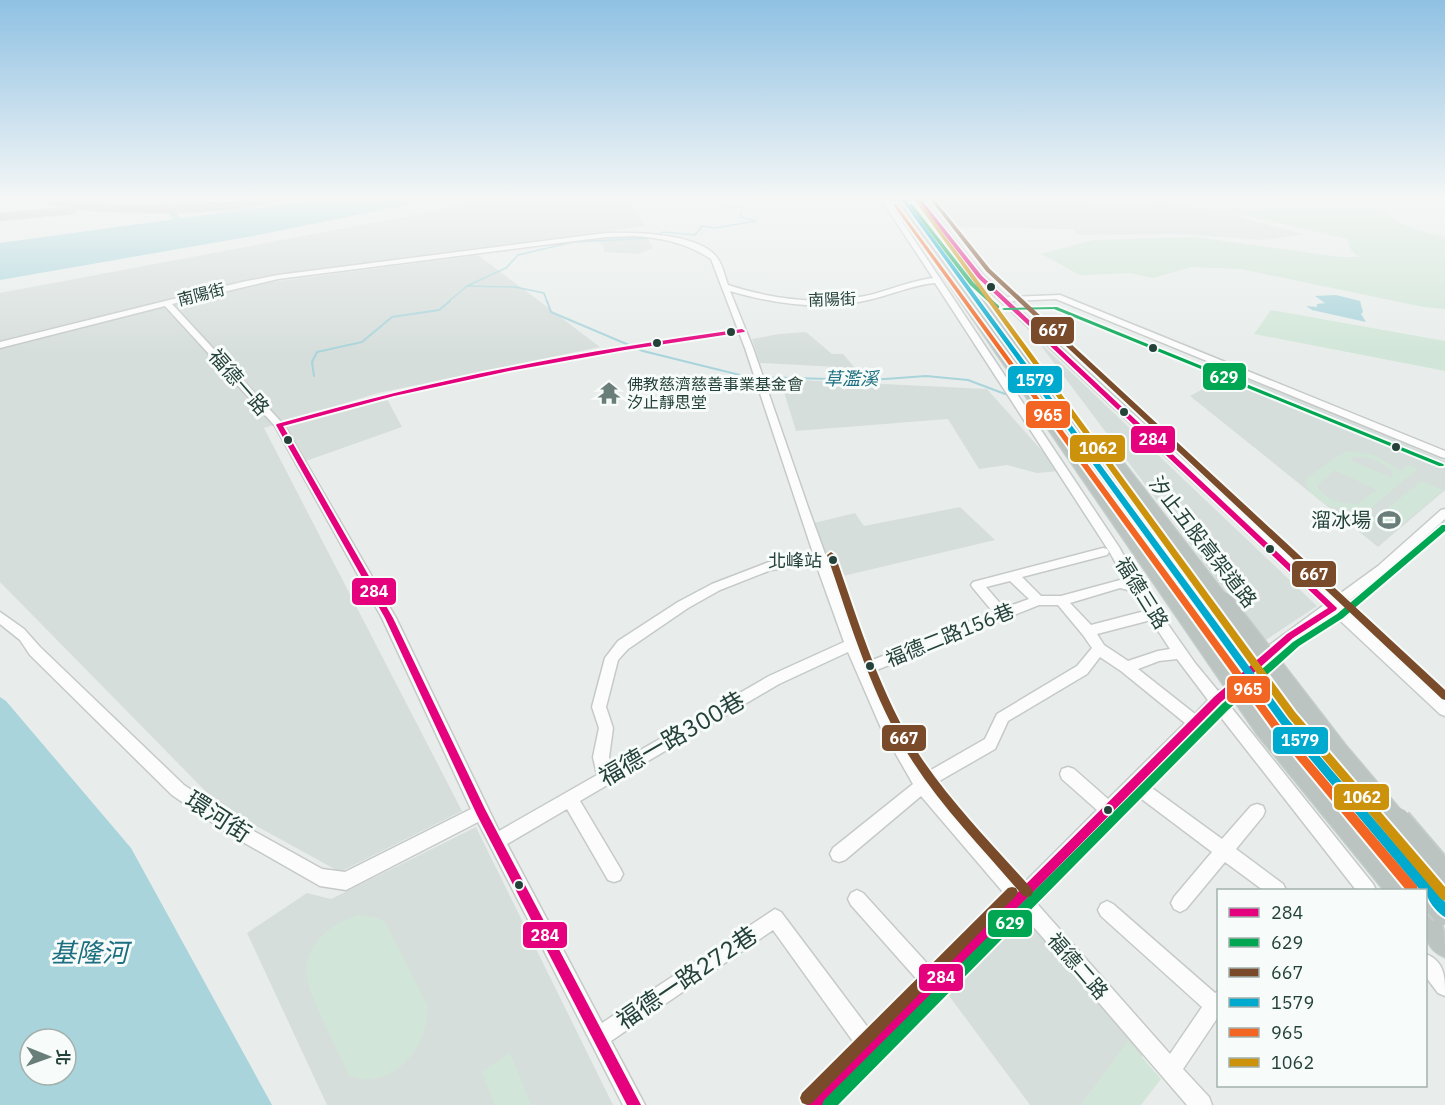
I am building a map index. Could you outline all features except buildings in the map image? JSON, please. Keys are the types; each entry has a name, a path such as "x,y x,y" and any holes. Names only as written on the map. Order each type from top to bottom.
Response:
{"highway":[{"path":"932,251 1265,727 1399,889"},
{"path":"941,251 1284,721 1426,889"},
{"name":"汐止五股高架道路","path":"950,251 1012,334 1336,751 1445,878"},
{"path":"1427,891 1445,911"},
{"path":"1427,921 1445,943"}],"street":[{"name":"南陽街","path":"0,345 268,279 478,251"},
{"name":"福德二路","path":"704,251 714,258 759,378 861,670 888,728 923,787 1201,1105"},
{"name":"福德三路","path":"918,251 1180,653 1221,697 1365,889"},
{"path":"959,251 980,277 1445,710"},
{"name":"南陽街","path":"724,286 756,295 824,302 857,300 922,281 938,280"},
{"path":"1004,299 1057,297 1445,455"},
{"name":"福德一路","path":"167,303 279,425 389,618 481,812 634,1105"},
{"path":"1272,651 1333,608 1382,569 1445,513"},
{"path":"1002,614 977,585 1103,552"},
{"path":"605,777 601,757 606,728 599,707 612,658 622,645 716,587 770,566 821,559"},
{"path":"1014,576 1038,600 1061,601 1120,584 1136,588"},
{"name":"福德二路156巷","path":"861,670 1038,600"},
{"path":"1061,601 1088,631 1098,649 1126,666 1195,723"},
{"path":"1088,631 1154,614"},
{"name":"環河街","path":"0,618 19,631 31,643 34,651 178,790 235,829 320,877 346,881 481,812"},
{"name":"福德一路300巷","path":"496,841 774,680 852,644"},
{"path":"839,854 935,775 990,744 1005,717 1082,669 1098,649"},
{"path":"1126,666 1158,656 1180,653"},
{"path":"814,1105 1221,697"},
{"path":"1068,774 1108,809"},
{"path":"1134,784 1274,889"},
{"path":"570,798 614,874"},
{"path":"1180,903 1257,812"},
{"path":"857,898 935,986"},
{"path":"1107,910 1217,1004 1170,1071"},
{"name":"福德一路272巷","path":"598,1037 775,918 871,1049"},
{"path":"1427,965 1445,986"}],"shaded area":[{"path":"226,251 465,251 249,280 0,343 0,293"},
{"path":"603,251 647,251 638,254"},
{"path":"478,255 600,347 378,393 264,428 462,811 340,872 220,806 0,582 0,347 241,286"},
{"path":"806,332 832,354 843,354 855,368 760,363 752,339"},
{"path":"1036,339 1317,606 1263,642"},
{"path":"1239,374 1445,461 1445,490 1378,547 1190,396 1229,375"},
{"path":"780,379 987,389 1060,471 1037,473 1007,465 979,469 948,419 796,431"},
{"path":"386,397 402,427 306,461 285,426"},
{"path":"960,507 995,540 835,578 814,523 855,513 864,526"},
{"path":"476,827 613,1105 327,1105 247,933 307,893 331,899"},
{"path":"1020,904 1147,1050 1106,1105 1030,1105 941,985"}],"green space":[{"path":"1054,251 1293,251 1340,257 1359,257 1352,251 1445,251 1445,309 1424,307 1241,269 1192,267 1153,278 1130,273 1080,275 1041,254"},
{"path":"1271,310 1445,341 1445,371 1254,334"},
{"path":"1346,451 1372,454 1401,471 1408,465 1417,469 1358,519 1350,515 1352,512 1349,510 1328,506 1312,494 1306,486 1307,478","holes":["1353,457 1369,458 1379,462 1392,471 1392,478 1350,460","1335,470 1377,490 1357,504 1328,498 1317,485"]},
{"path":"1422,481 1443,490 1394,531 1371,521"},
{"path":"361,915 378,918 385,922 427,1005 422,1036 415,1050 405,1062 393,1072 365,1079 349,1075 319,1011 307,976 310,954 322,936 341,922"},
{"path":"1128,1041 1161,1079 1141,1105 1081,1105"},
{"path":"510,1053 531,1105 495,1105 482,1072"}],"water":[{"path":"0,251 169,251 0,280"},
{"path":"1336,295 1360,301 1363,312 1361,314 1366,322 1312,310 1306,306 1317,307 1317,304 1325,303 1315,296"},
{"name":"基隆河","path":"0,697 6,701 131,848 272,1105 0,1105"}],"waterway":[{"name":"草濫溪","path":"467,286 506,268 518,255 537,251"},
{"name":"草濫溪","path":"448,302 467,286"},
{"name":"草濫溪","path":"467,286 515,287 544,293 547,302"},
{"name":"草濫溪","path":"314,376 312,362 317,352 362,342 392,317 439,310 450,301"},
{"name":"草濫溪","path":"547,301 551,312 643,351 748,377 871,380 926,376 968,380 1005,394"}],"transit line":[{"name":"965","path":"928,251 1276,727 1412,889"},
{"name":"1579","path":"941,251 1284,721 1426,889"},
{"name":"629","path":"946,251 972,284 997,307"},
{"name":"1062","path":"954,251 1292,715 1445,895"},
{"name":"284","path":"959,251 980,277 1333,608"},
{"name":"667","path":"973,251 988,270 1445,696"},
{"name":"629","path":"1004,309 1055,308 1441,465"},
{"name":"284","path":"279,425 393,395 509,369 625,348 742,331"},
{"name":"284","path":"279,425 389,618 481,812 634,1105"},
{"name":"629","path":"829,1105 1225,707 1296,644 1340,616 1445,527"},
{"name":"667","path":"831,555 868,660 902,735 928,776 1027,892"},
{"name":"284","path":"814,1105 1218,699 1290,636 1333,608"},
{"name":"1579","path":"1427,890 1445,911"},
{"name":"667","path":"807,1098 1012,892"}],"place":[{"name":"佛教慈濟慈善事業基金會 汐止靜思堂","path":"609,393"},
{"name":"溜冰場","path":"1389,520"},
{"name":"北峰站","path":"833,560"}]}
